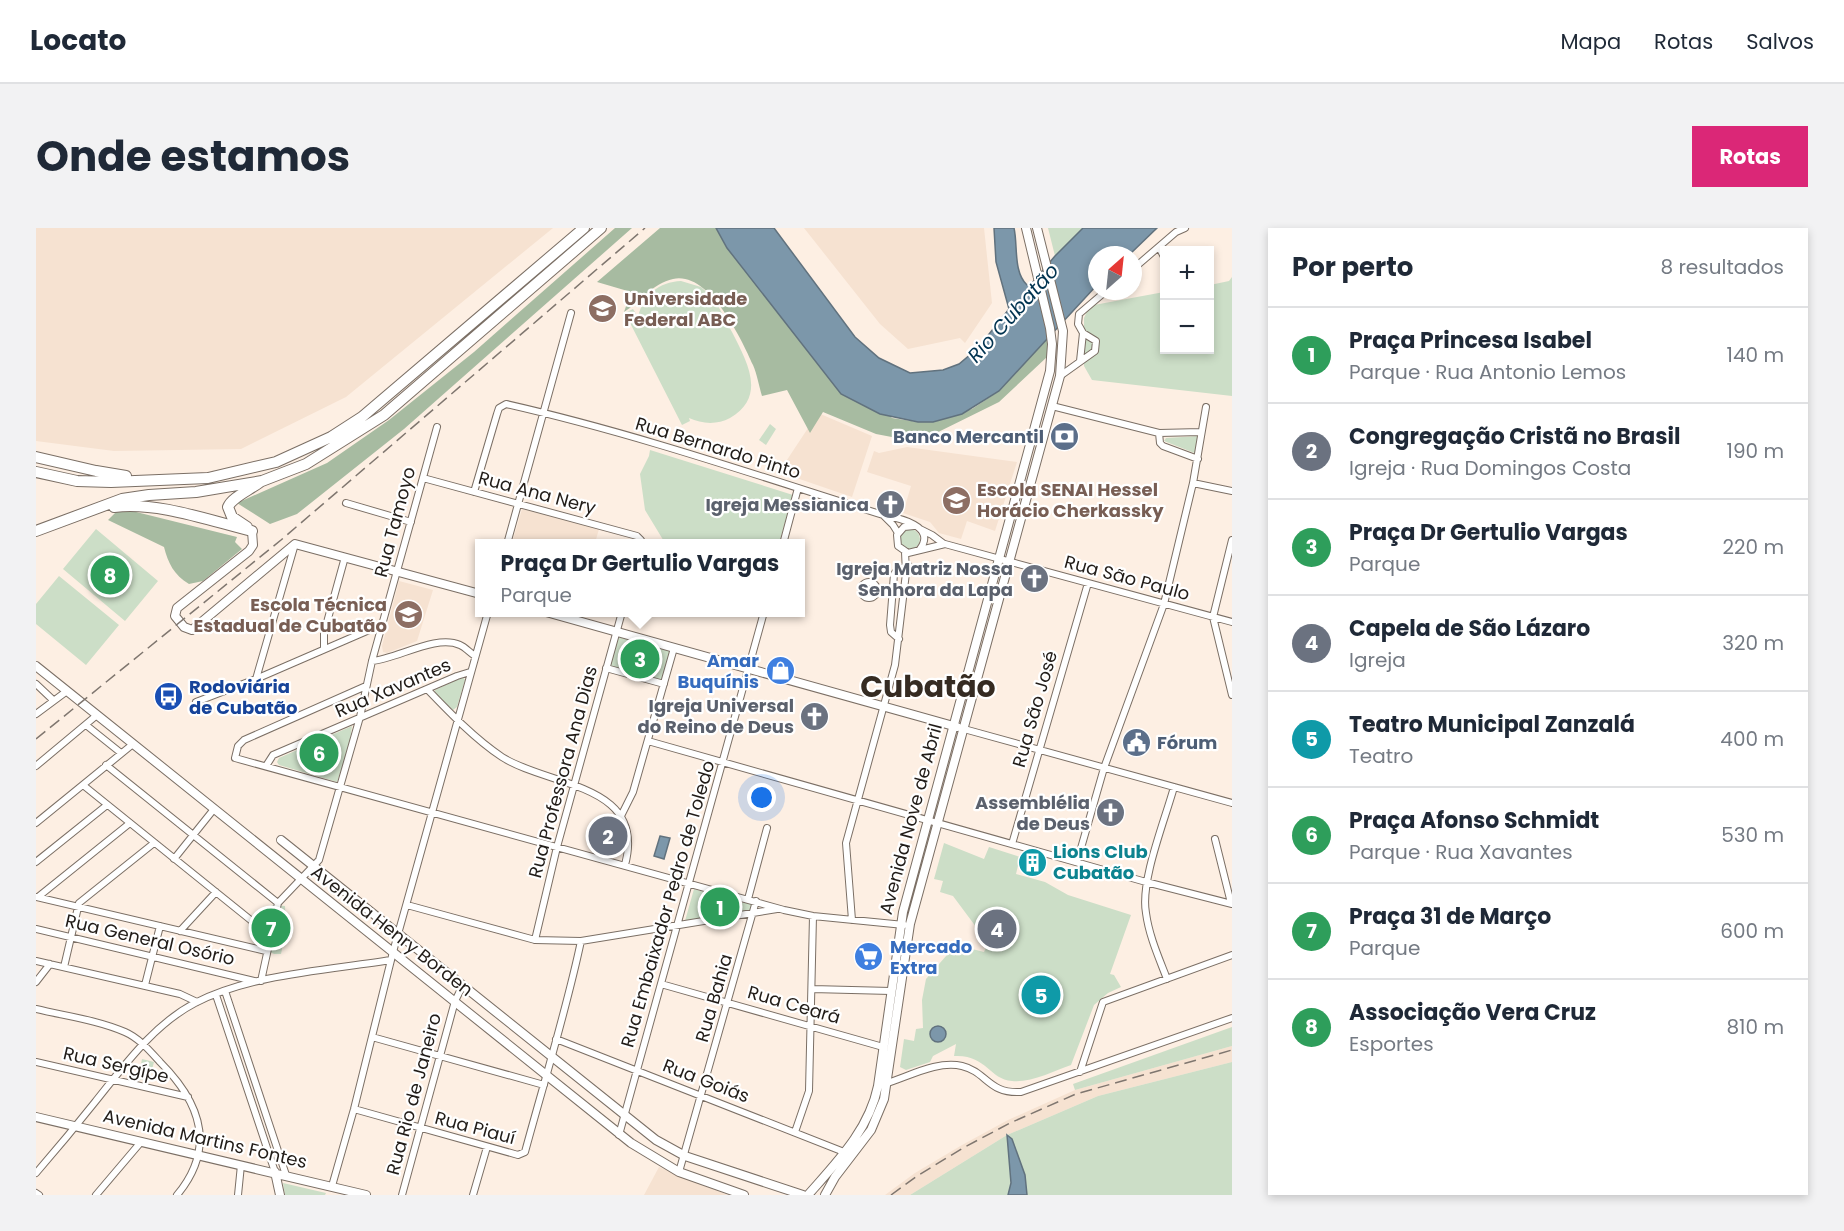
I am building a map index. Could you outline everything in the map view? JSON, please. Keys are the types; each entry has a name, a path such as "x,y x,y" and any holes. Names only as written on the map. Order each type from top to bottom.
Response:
{"highway":[{"path":"36,472 77,480 208,478 276,462 331,437 362,417 584,228"},
{"path":"36,531 90,510 135,497 196,492 262,481 306,464 380,418 598,231"},
{"path":"36,457 147,480"},
{"path":"252,531 232,517 228,507 232,499 248,492 262,481"},
{"path":"90,510 119,506 159,509 252,531"}],"street":[{"name":"Avenida Nove de Abril","path":"825,1195 835,1177 871,1130 881,1109 883,1047 900,925 1050,371 1052,344 1050,328 1026,228"},
{"name":"Avenida Nove de Abril","path":"808,1195 867,1120 882,1085 910,924 1060,376 1063,336 1037,228"},
{"path":"1142,262 1176,232 1185,228"},
{"path":"1060,376 1095,351 1097,344 1094,338 1083,333 1078,324 1079,314 1095,300"},
{"path":"508,539 571,313"},
{"path":"1077,363 1083,333"},
{"path":"1062,363 1077,363"},
{"path":"1044,394 1047,402 1052,406 1159,433 1201,432"},
{"name":"Rua Bernardo Pinto","path":"474,492 499,408 506,404 543,412 906,520 918,527"},
{"path":"1077,862 1104,768 1164,604 1193,483 1206,407"},
{"name":"Rua Tamoyo","path":"314,866 319,860 360,717 372,661 437,427"},
{"path":"1159,433 1160,443 1163,446 1198,459"},
{"name":"Rua Ana Nery","path":"423,478 638,536 640,539"},
{"path":"1193,483 1232,490"},
{"path":"784,539 798,488"},
{"path":"346,503 411,522"},
{"path":"852,920 846,843 895,665 906,569 904,552 897,544 898,533 883,515"},
{"path":"898,533 907,526 918,527 925,537 924,544 906,569 896,571 890,625 891,632 899,639"},
{"name":"Rua São Paulo","path":"918,527 945,544 1232,622"},
{"path":"252,531 254,545 249,551 177,608 175,616 183,627 192,630 296,544"},
{"path":"1232,540 1231,553 1213,617 1232,695"},
{"path":"296,544 475,593"},
{"path":"256,679 296,544"},
{"name":"Rua São Paulo","path":"917,551 945,544"},
{"path":"904,552 917,551"},
{"path":"324,649 324,633 345,557"},
{"name":"Rua São José","path":"1012,844 1088,583"},
{"path":"877,593 892,596"},
{"path":"330,1191 354,1109 392,956 487,617"},
{"path":"564,617 1232,803"},
{"name":"Rua Professora Ana Dias","path":"535,940 557,847 620,617"},
{"name":"Rua Embaixador Pedro de Toledo","path":"620,1135 763,617"},
{"path":"196,702 256,679 383,624"},
{"path":"372,661 383,660 416,647 447,643 459,645 475,656"},
{"path":"621,816 633,792 674,648"},
{"name":"Avenida Henry Borden","path":"36,666 392,956 455,1001 620,1135 679,1172 744,1195"},
{"path":"606,668 664,684"},
{"name":"Rua Xavantes","path":"266,766 273,755 471,672"},
{"path":"36,684 53,700"},
{"path":"366,686 244,740 238,746 235,758 784,910 813,916 900,925 910,924"},
{"path":"427,689 487,746 510,762 532,773 574,785 604,799 616,808 621,816 628,842 629,851 625,865"},
{"path":"36,714 67,691"},
{"path":"36,766 97,715"},
{"path":"86,724 121,753"},
{"path":"648,741 1146,882 1232,903 1215,839"},
{"path":"36,823 133,744"},
{"path":"106,765 278,903"},
{"path":"83,785 258,926 270,933"},
{"path":"1167,980 1145,912 1146,882 1174,788"},
{"path":"36,862 107,805"},
{"path":"174,859 214,809"},
{"path":"37,897 130,823"},
{"path":"748,899 767,828"},
{"name":"Avenida Henry Borden","path":"280,840 656,1140 685,1156 802,1195"},
{"path":"64,967 79,903 154,843"},
{"path":"259,981 278,903 314,866"},
{"path":"180,931 216,892"},
{"path":"37,897 266,951"},
{"name":"Rua Bahia","path":"679,1172 756,901"},
{"path":"407,905 535,940 581,941 784,910"},
{"path":"795,1132 809,1091 813,916"},
{"path":"145,985 160,926"},
{"name":"Rua General Osório","path":"36,929 259,981"},
{"name":"Rua Piauí","path":"354,1109 518,1155 525,1152 581,941"},
{"path":"36,1173 142,1044 170,1019 197,1002 259,981 392,956"},
{"path":"1080,1072 1103,1002 1232,956"},
{"path":"36,961 145,985 180,994 197,1002"},
{"path":"36,982 50,964"},
{"name":"Rua Ceará","path":"661,984 883,1047"},
{"name":"Rua Rio de Janeiro","path":"402,1195 455,1001 463,985"},
{"path":"812,989 891,991"},
{"path":"225,991 285,1175"},
{"path":"216,994 275,1172 280,1195"},
{"path":"36,1009 108,1026 127,1033 142,1044 175,1077 197,1113 199,1155 186,1184 177,1195"},
{"path":"882,1085 927,1069 953,1065 973,1071 999,1090 1009,1093 1021,1092 1232,1018"},
{"path":"372,1037 544,1085"},
{"name":"Rua Goiás","path":"556,1039 844,1152"},
{"name":"Rua Sergípe","path":"36,1062 189,1097"},
{"name":"Avenida Martins Fontes","path":"36,1117 275,1172 330,1191 366,1195"},
{"path":"96,1195 141,1142"},
{"path":"473,1195 487,1147"},
{"path":"238,1195 242,1165"}],"shaded area":[{"path":"36,228 553,228 346,397 241,449 114,451 36,441"},
{"path":"804,228 984,228 992,303 965,343 960,338 908,349 880,324"},
{"path":"818,413 872,436 852,497 779,472"},
{"name":"Escola SENAI Hessel Horácio Cherkassky","path":"907,447 1017,462 995,531 967,521 961,539 939,533 930,522 903,513 911,486 867,472 874,451 879,453"},
{"path":"522,509 599,529 596,539 513,539"},
{"name":"Escola Técnica Estadual de Cubatão","path":"399,581 433,590 417,641 387,653 383,652 382,646"},
{"path":"1232,1046 1232,1062 1098,1096 1007,1135 910,1195 885,1195 915,1173 962,1145 1008,1120 1075,1090"},
{"path":"659,1167 728,1195 644,1195"}],"green space":[{"path":"615,228 632,228 404,429 297,514 270,524 237,503 327,463 389,420 474,352"},
{"path":"660,228 716,228 727,248 892,418 918,422 972,409 999,391 1049,337 1047,357 999,402 918,442 876,434 823,412 810,433 787,390 762,396 753,365 732,324 711,296 699,285 686,279 666,281 624,312 631,292 597,282"},
{"path":"1048,228 1083,228 1055,256"},
{"path":"1232,277 1232,396 1092,380 1084,366 1084,318 1088,309 1094,305 1121,300 1142,300 1142,296 1160,293 1160,354 1214,354 1214,284 1229,281"},
{"path":"681,281 701,287 711,296 720,309 748,366 751,389 748,399 742,409 720,422 699,422 689,418 690,421 682,425 625,313 633,309 638,317 644,302 653,291 666,284"},
{"path":"770,424 776,429 766,445 759,440"},
{"path":"1199,436 1197,454 1164,441 1166,438"},
{"path":"650,450 793,495 780,539 663,539 645,510 640,474"},
{"path":"120,508 237,537 235,542 242,549 203,581 189,584 172,568 164,547 108,520"},
{"path":"96,529 158,581 125,621 63,569"},
{"path":"910,529 917,532 920,539 917,546 910,549 903,546 900,539 903,532"},
{"path":"59,576 119,625 86,665 36,624 36,604"},
{"path":"618,637 670,651 662,681 609,667"},
{"path":"463,677 465,680 457,707 453,710 435,694 435,690"},
{"path":"352,726 349,747 337,782 279,765 277,762 279,758"},
{"path":"944,843 984,859 989,847 1020,857 1016,874 1045,882 1068,895 1131,915 1110,974 1114,975 1121,987 1108,993 1094,1005 1071,1065 1035,1078 1012,1081 998,1076 973,1059 954,1056 956,1044 933,1056 930,1062 906,1070 900,1067 904,1039 914,1041 916,1029 923,1028 922,1000 926,979 953,948 964,947 984,952 988,943 953,896 940,892 943,881 934,879"},
{"path":"694,889 742,903 751,903 751,908 748,913 687,923 685,921"},
{"path":"272,905 285,906 286,929 281,954 274,954 259,946 263,935 254,927"},
{"path":"1232,1027 1232,1046 1075,1090 1073,1084"},
{"path":"142,1059 154,1062 149,1081 138,1079"},
{"path":"1232,1062 1232,1195 1027,1195 1024,1175 1012,1139 1007,1136 1011,1183 1008,1195 910,1195 1007,1135 1098,1096"},
{"path":"283,1183 326,1193 325,1195 285,1195"}],"water":[{"name":"Rio Cubatão","path":"716,228 774,228 855,337 879,358 910,373 943,370 959,364 978,348 1009,309 996,262 994,228 1014,228 1018,266 1027,285 1032,283 1083,228 1157,228 1138,246 1088,246 1088,295 999,391 962,414 933,422 918,422 880,414 841,394 727,248"},
{"path":"660,836 670,838 664,859 654,856"},
{"path":"935,1026 941,1026 946,1034 944,1040 935,1042 930,1037 930,1031"},
{"path":"1007,1135 1012,1139 1025,1175 1027,1195 1008,1195 1011,1183"}],"railway":[{"path":"36,739 281,540 645,228"},
{"path":"891,1195 963,1148 1010,1123 1076,1094 1232,1050"}],"place":[{"name":"Universidade Federal ABC","path":"603,309"},
{"name":"Banco Mercantil","path":"1065,437"},
{"name":"Escola SENAI Hessel Horácio Cherkassky","path":"956,500"},
{"name":"Igreja Messianica","path":"890,505"},
{"name":"Associação Vera Cruz","path":"110,575"},
{"name":"Igreja Matriz Nossa Senhora da Lapa","path":"1034,579"},
{"name":"Escola Técnica Estadual de Cubatão","path":"408,615"},
{"name":"Praça Dr Gertulio Vargas","path":"640,659"},
{"name":"Amar Buquínis","path":"780,671"},
{"name":"Rodoviária de Cubatão","path":"168,697"},
{"name":"Igreja Universal do Reino de Deus","path":"815,716"},
{"name":"Fórum","path":"1136,743"},
{"name":"Praça Afonso Schmidt","path":"319,753"},
{"name":"Assemblélia de Deus","path":"1111,813"},
{"name":"Congregação Cristã no Brasil","path":"608,836"},
{"name":"Lions Club Cubatão","path":"1032,862"},
{"name":"Praça Princesa Isabel","path":"720,907"},
{"name":"Praça 31 de Março","path":"271,928"},
{"name":"Capela de São Lázaro","path":"997,929"},
{"name":"Mercado Extra","path":"869,957"},
{"name":"Teatro Municipal Zanzalá","path":"1041,995"}],"district":[{"name":"Cubatão","path":"928,687"}]}
